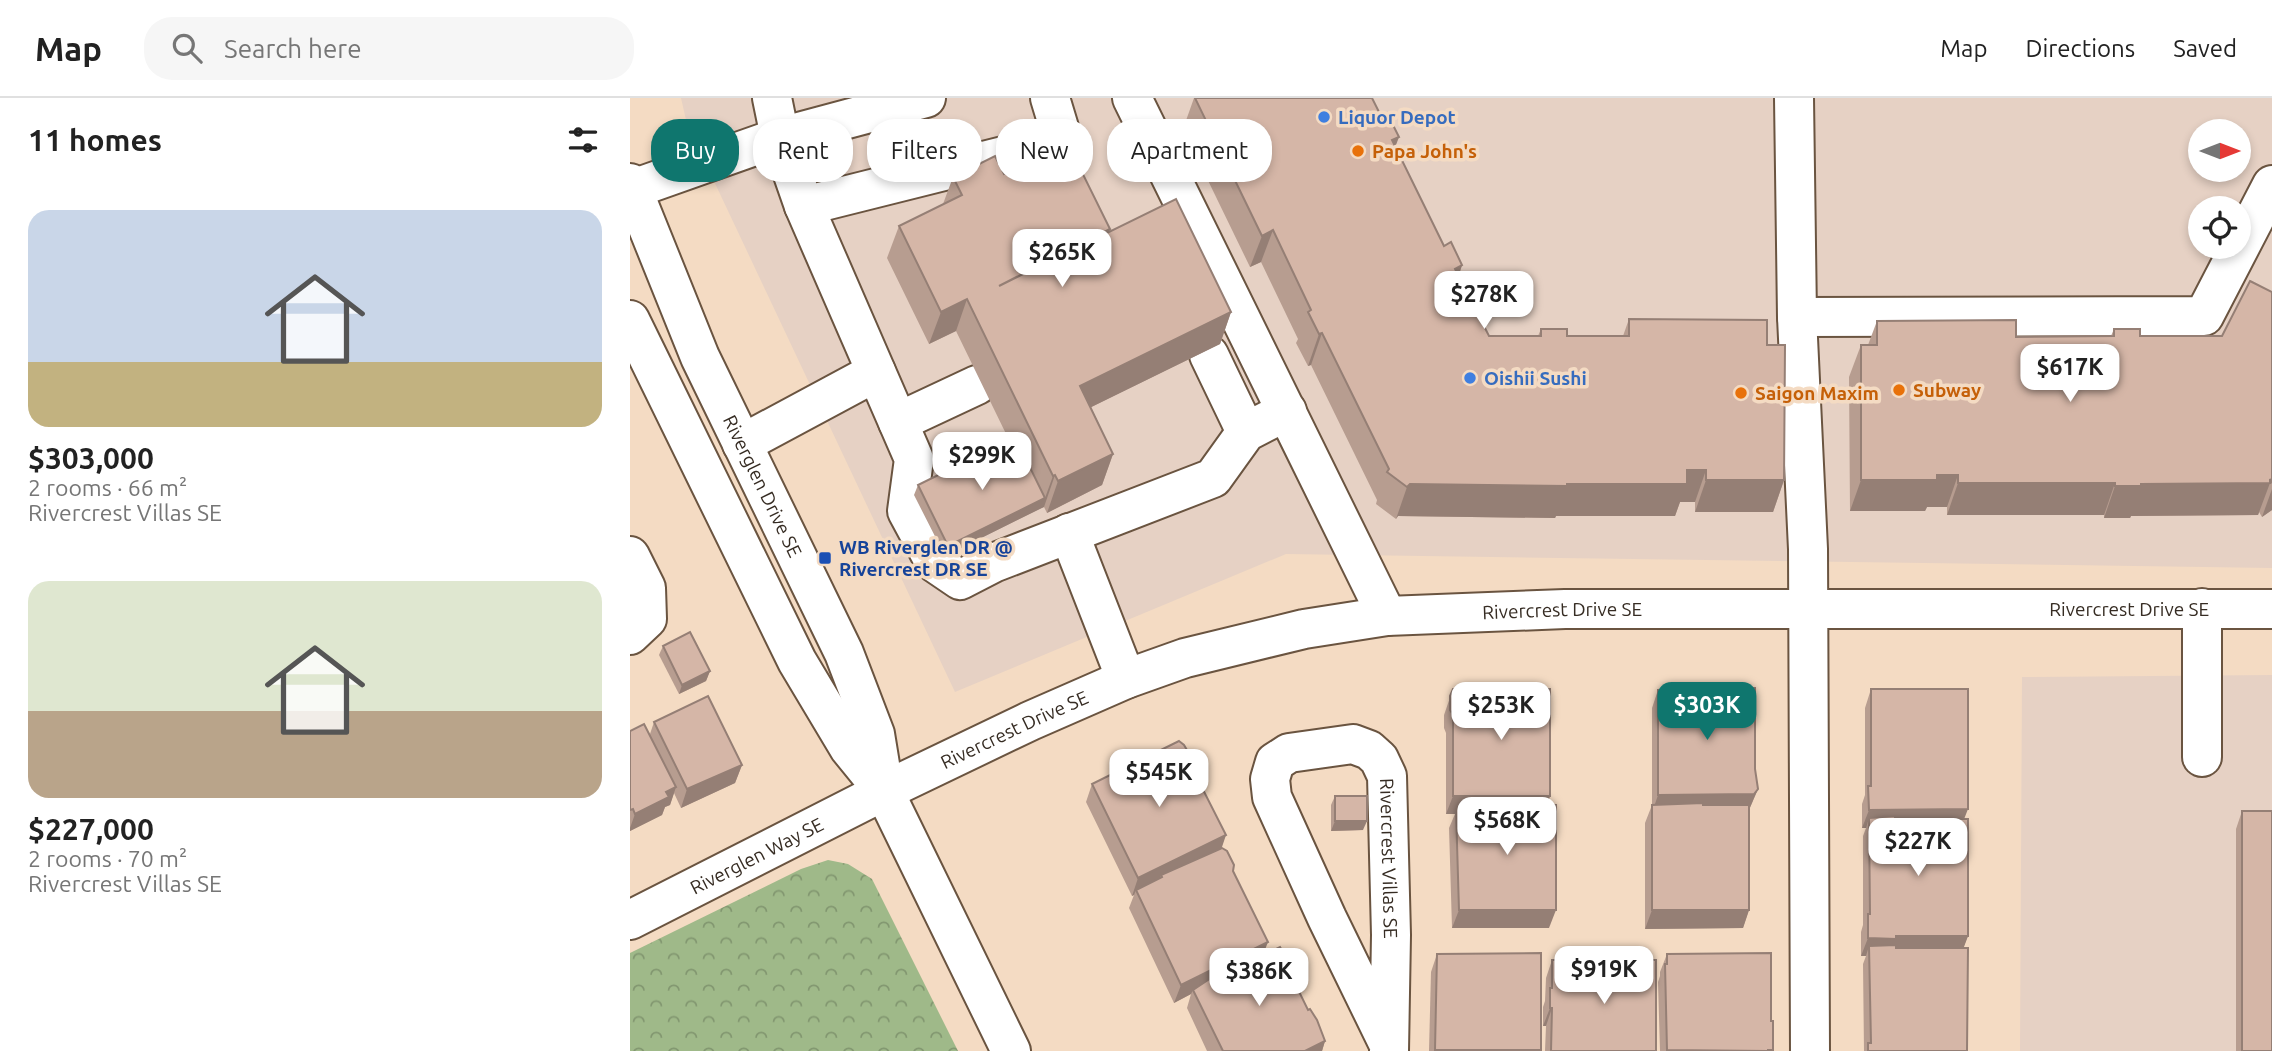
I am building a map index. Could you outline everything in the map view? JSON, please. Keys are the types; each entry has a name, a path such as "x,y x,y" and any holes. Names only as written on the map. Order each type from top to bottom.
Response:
{"street":[{"path":"772,98 776,119"},
{"path":"847,119 926,98"},
{"path":"804,206 1063,141 1050,98"},
{"path":"1132,98 1387,615"},
{"path":"1794,98 1797,317 1808,549 1810,1051"},
{"path":"631,187 753,146"},
{"path":"796,182 914,459 906,511 935,564 960,580 988,551 1069,533 1213,478 1246,432 1287,411"},
{"path":"1797,317 2204,316 2272,185"},
{"name":"Riverglen Drive SE","path":"631,187 700,357 844,653 874,734 884,791"},
{"name":"Riverglen Drive SE","path":"630,320 797,660 849,748 884,791 1011,1051"},
{"path":"1209,355 1246,432"},
{"path":"742,444 876,372"},
{"path":"898,422 977,385"},
{"path":"914,459 952,472"},
{"path":"1069,533 1126,679"},
{"path":"630,556 646,588 647,619 630,635"},
{"path":"2202,608 2202,757"},
{"name":"Rivercrest Drive SE","path":"884,791 1030,721 1126,679 1185,658 1278,635 1387,615 1552,610 2272,609"},
{"name":"Rivercrest Villas SE","path":"1353,744 1369,750 1380,759 1387,776 1391,935 1389,1048 1326,918 1272,797 1270,779 1276,762 1289,753 1353,744"},
{"name":"Riverglen Way SE","path":"630,920 884,791"}],"shaded area":[{"path":"681,98 2272,98 2272,568 1286,554 955,692 714,182 739,182 739,119 686,119"},
{"path":"2272,675 2272,1051 2020,1051 2022,677"}],"green space":[{"path":"828,860 848,864 872,879 958,1051 630,1051 630,953 801,869"}],"building":[{"path":"1195,98 1372,98 1381,116 1387,113 1399,137 1392,140 1444,246 1451,242 1462,265 1455,269 1489,336 1541,336 1541,329 1567,329 1567,336 1629,336 1629,319 1767,320 1767,345 1785,345 1784,480 1706,480 1706,470 1687,470 1687,484 1410,484 1407,487 1387,472 1389,469 1322,333 1319,334 1308,312 1311,310 1273,230 1262,236 1236,182 1272,182 1272,119 1205,119"},
{"path":"995,156 996,182 1087,182 1110,229 999,286 1176,199 1231,312 1080,386 1113,454 1058,481 1055,475 1053,476 967,299 941,312 899,226 962,195 956,182 982,182 982,162"},
{"path":"2250,281 2272,292 2272,483 2270,479 2270,483 2141,486 2115,486 2115,483 1958,483 1958,475 1937,475 1937,480 1861,480 1861,345 1877,345 1877,321 2016,320 2016,337 2114,336 2114,329 2140,329 2140,336 2222,336"},
{"path":"1015,437 1045,498 948,546 918,485"},
{"path":"690,632 710,671 682,685 663,646"},
{"path":"1755,688 1755,769 1758,789 1754,794 1658,795 1658,690"},
{"path":"1453,689 1550,689 1550,796 1453,796 1453,715 1450,710 1450,696"},
{"path":"1871,689 1968,689 1968,809 1869,810"},
{"path":"708,696 742,765 687,789 654,722"},
{"path":"644,724 676,787 666,792 669,797 635,814 633,809 630,810 630,731"},
{"path":"1179,741 1191,757 1190,764 1226,835 1138,878 1092,784"},
{"path":"1335,796 1367,796 1367,821 1335,821"},
{"path":"1459,803 1556,805 1556,910 1459,910 1456,810"},
{"path":"1652,805 1749,805 1749,910 1652,910"},
{"path":"2242,811 2272,811 2272,1051 2242,1051"},
{"path":"1895,816 1895,819 1968,819 1968,936 1868,938 1869,818"},
{"path":"1222,848 1227,851 1234,865 1233,871 1268,942 1181,985 1136,890 1162,877 1161,875"},
{"path":"1896,945 1896,948 1968,948 1967,1051 1868,1051 1868,1043 1871,1043 1869,946"},
{"path":"1280,947 1290,965 1287,967 1308,1010 1310,1009 1317,1020 1325,1041 1305,1051 1223,1051 1193,990 1211,978 1213,980"},
{"path":"1541,953 1541,1050 1435,1050 1437,954"},
{"path":"1771,953 1773,1050 1667,1050 1667,954"},
{"path":"1552,960 1656,960 1656,1051 1551,1051"}],"place":[{"name":"Liquor Depot","path":"1324,117"},
{"name":"Papa John's","path":"1358,151"},
{"name":"Oishii Sushi","path":"1470,378"},
{"name":"Subway","path":"1899,390"},
{"name":"Saigon Maxim","path":"1741,393"},
{"name":"WB Riverglen DR @ Rivercrest DR SE","path":"825,558"}]}
